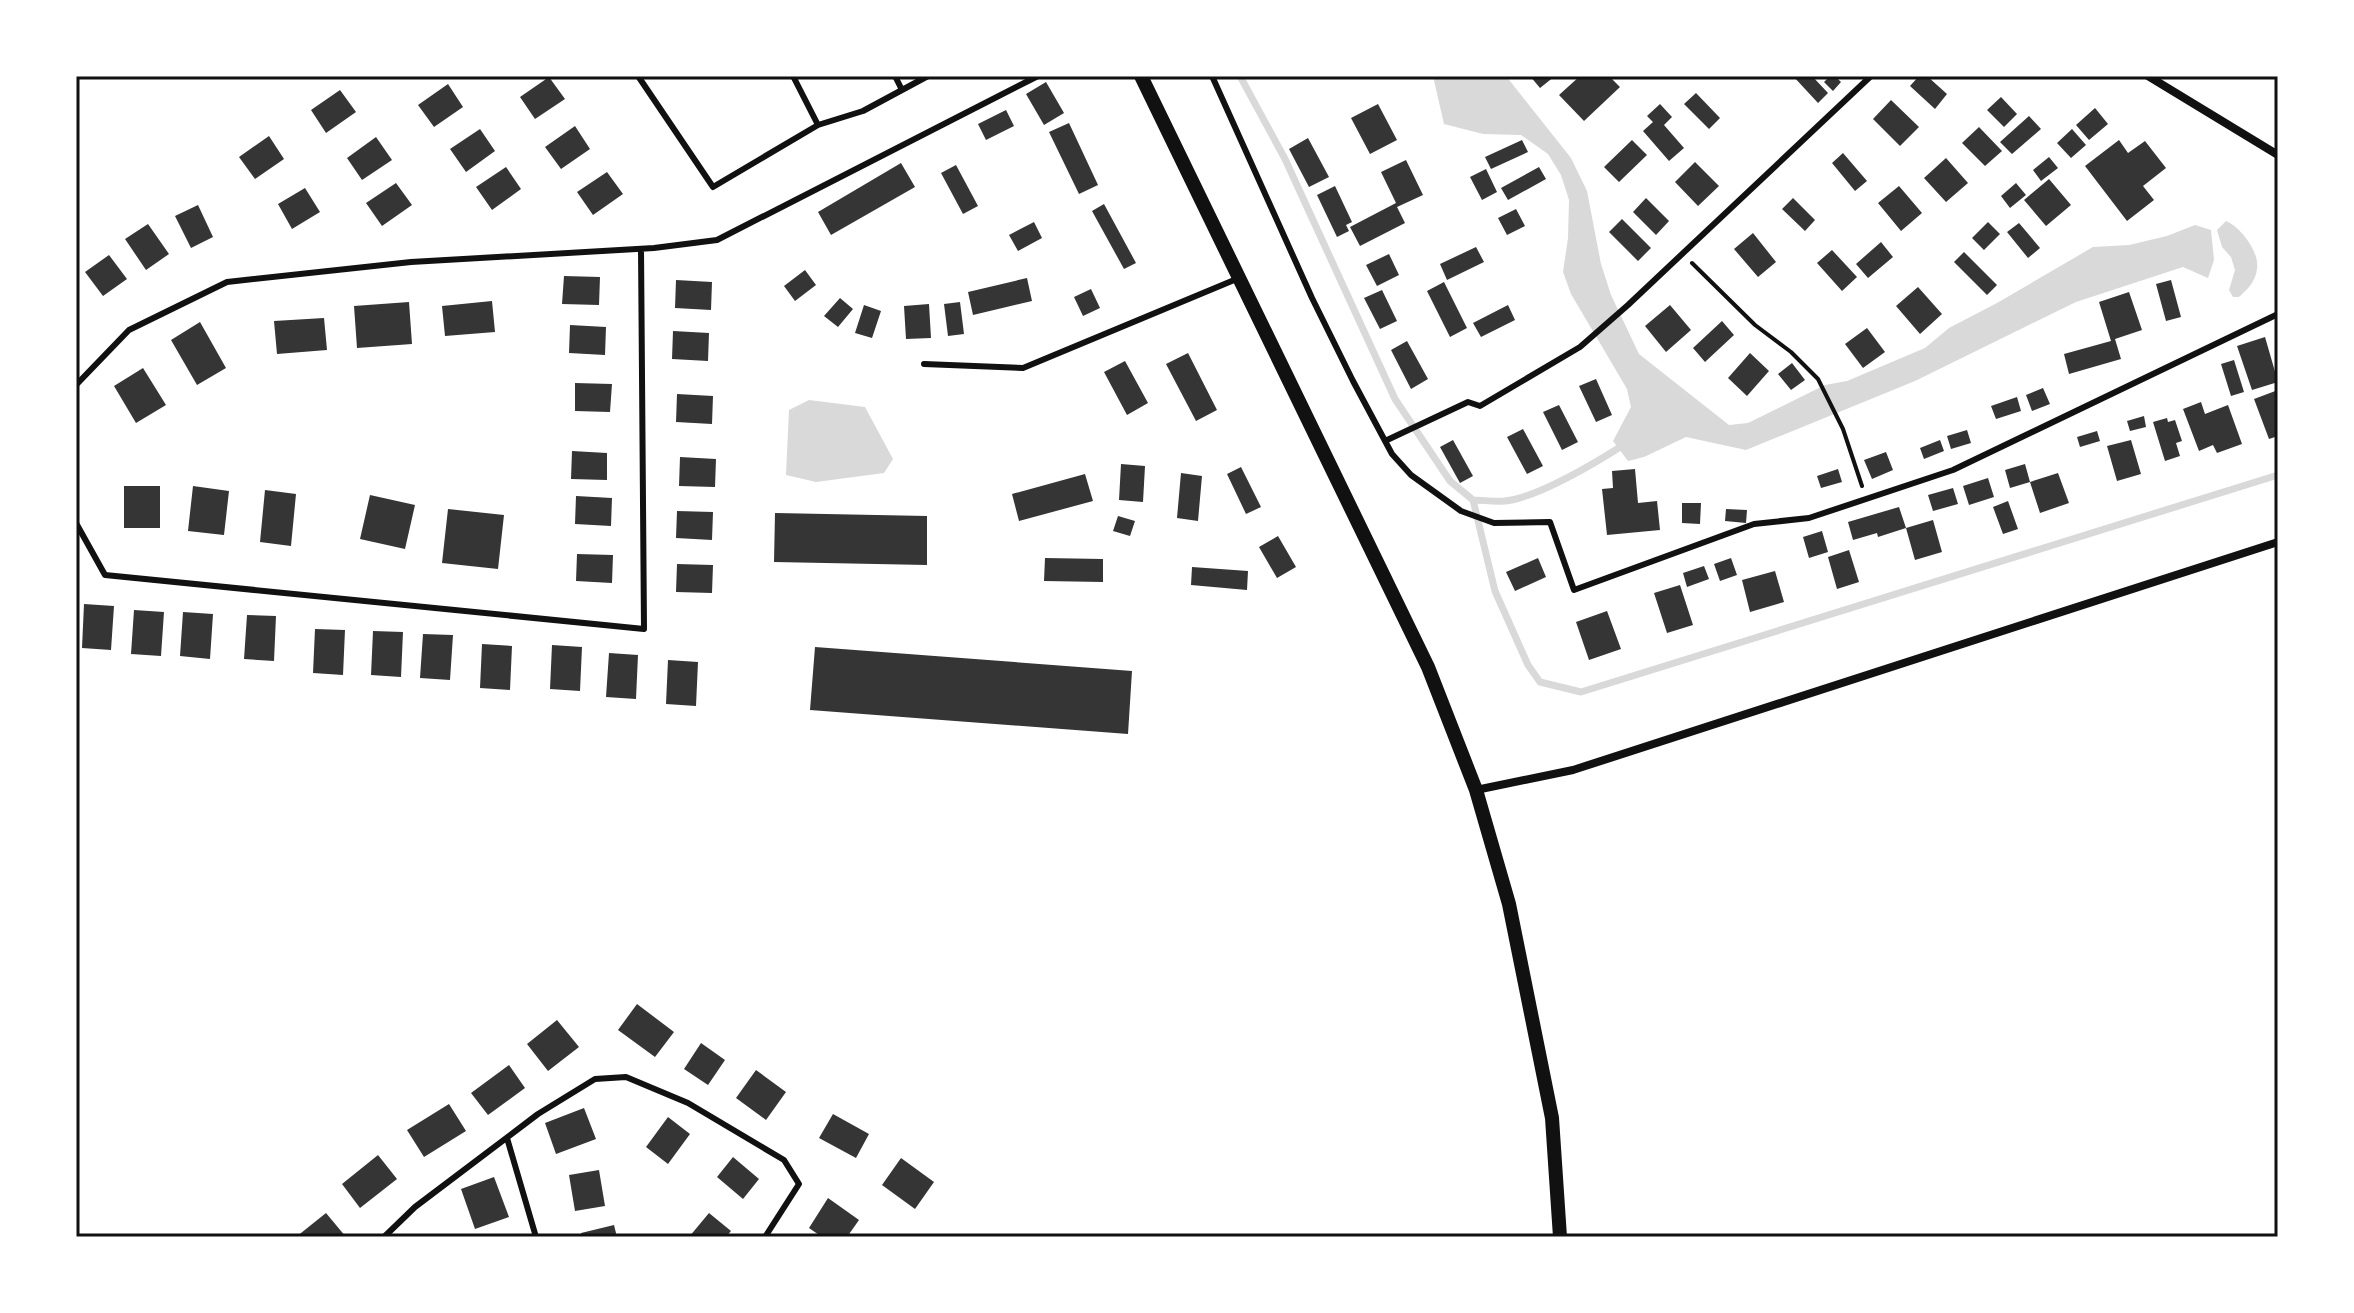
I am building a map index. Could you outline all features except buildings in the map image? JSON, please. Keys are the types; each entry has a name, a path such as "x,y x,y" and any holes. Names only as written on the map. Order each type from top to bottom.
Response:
{"street":[{"path":"1141,76 1428,667 1476,790 1509,904 1552,1118 1560,1237"},
{"path":"2148,76 2278,155"},
{"path":"1476,790 1573,770 2278,542"}],"lane":[{"path":"638,76 713,187 818,125 863,111 928,76"},
{"path":"793,76 818,125"},
{"path":"895,76 902,90"},
{"path":"76,385 129,330 227,282 411,262 641,249 717,240 1038,76"},
{"path":"1212,76 1312,298 1392,454 1411,475 1461,511 1494,523 1550,522 1574,590 1754,524 1809,518 1953,470 2278,314"},
{"path":"1385,441 1468,402 1480,406 1580,347 1871,76"},
{"path":"76,523 105,575 644,629 641,249"},
{"path":"924,364 1023,368 1239,278"},
{"path":"384,1237 415,1207 538,1114 595,1079 626,1077 688,1103 784,1160 799,1184 765,1237"},
{"path":"507,1138 536,1237"}],"path":[{"path":"1683,254 1755,325 1791,352 1818,379 1839,421 1866,499"}],"shaded area":[{"path":"1433,76 1506,76 1571,158 1587,191 1601,264 1611,295 1639,354 1729,425 1748,423 1825,385 1847,381 1925,348 1949,328 2093,247 2129,245 2167,236 2195,225 2211,230 2214,260 2208,278 2183,267 2076,302 1915,381 1746,450 1686,437 1644,457 1628,461 1613,441 1631,407 1627,389 1571,294 1563,272 1569,200 1561,175 1548,154 1521,135 1483,134 1444,124"},
{"path":"2226,221 2238,229 2256,256 2253,281 2239,297 2233,297 2229,290 2235,270 2231,257 2222,247 2217,230"},
{"path":"809,400 865,407 893,459 884,473 816,482 786,475 789,410"}],"waterway":[{"path":"1240,76 1285,159 1395,399 1450,481 1473,500 1495,591 1528,665 1540,682 1581,692 2278,475"},
{"path":"1473,500 1505,501 1533,493 1625,444"}]}
